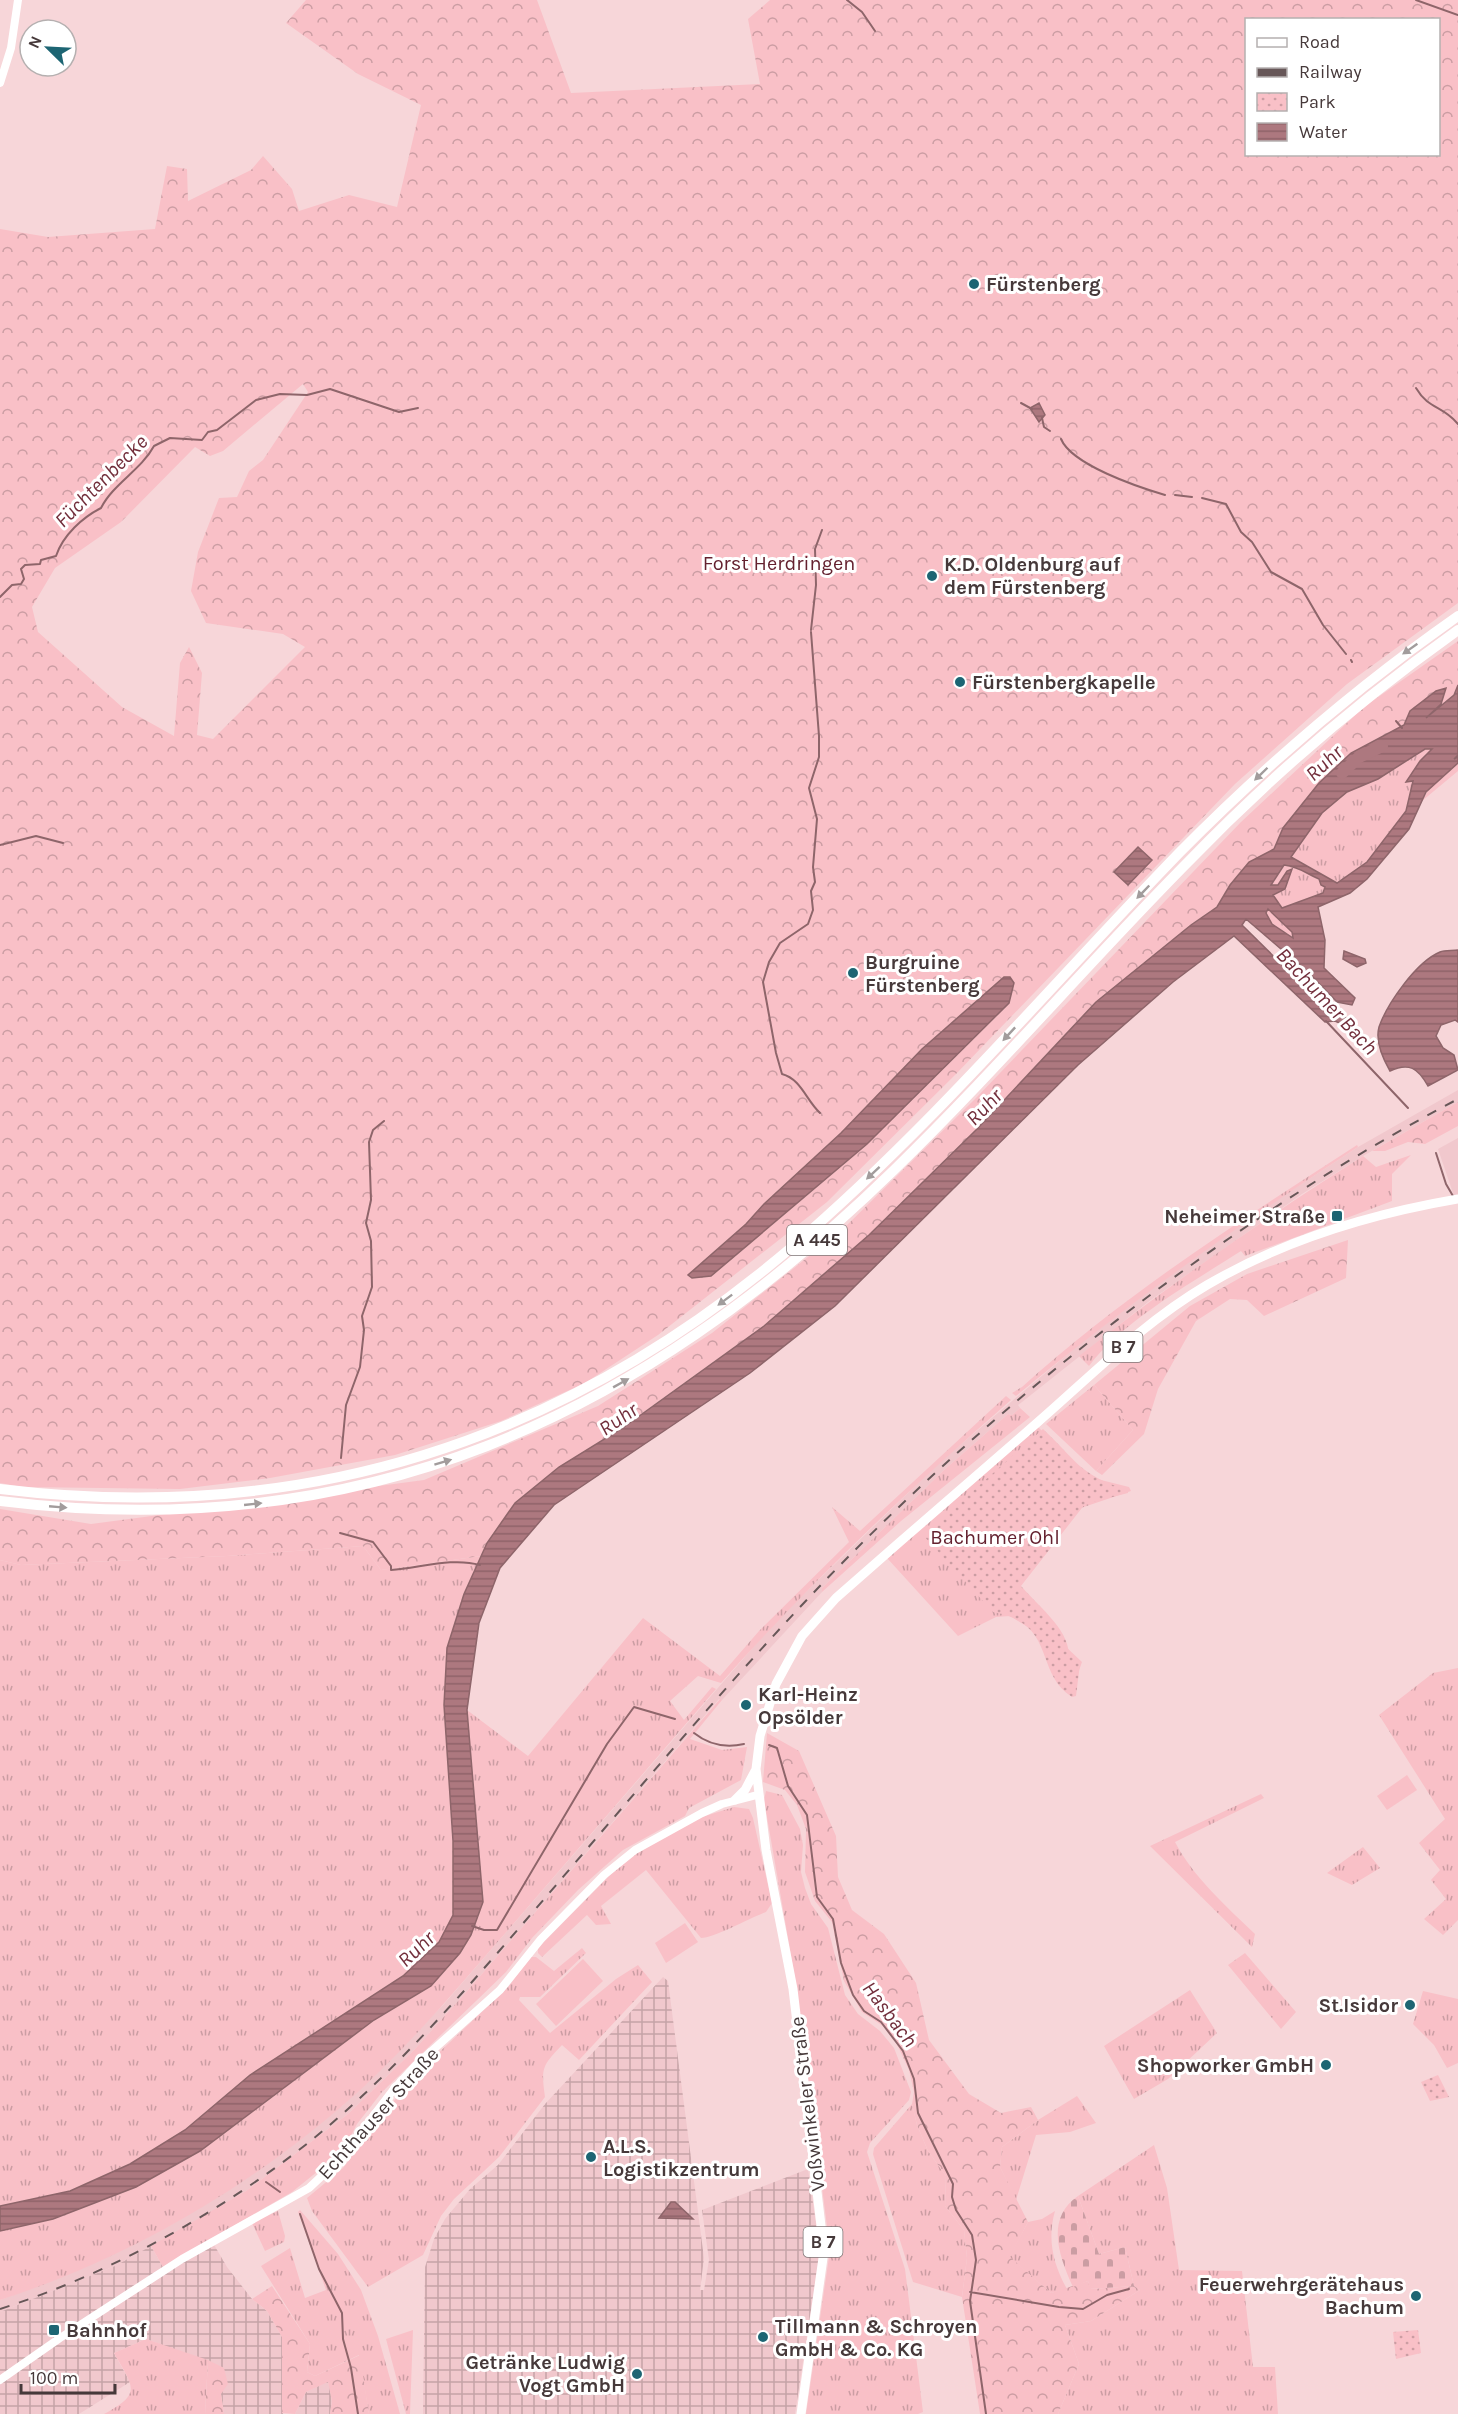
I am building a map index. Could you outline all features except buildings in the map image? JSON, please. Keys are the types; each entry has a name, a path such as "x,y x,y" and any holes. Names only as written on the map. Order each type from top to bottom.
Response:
{"highway":[{"name":"A 445","path":"0,1489 137,1498 206,1497 280,1489 381,1469 453,1447 547,1408 628,1366 727,1299 831,1212 936,1111 1183,850 1269,767 1392,662 1458,616"},
{"name":"A 445","path":"0,1501 136,1510 207,1509 305,1496 384,1480 456,1458 534,1428 633,1376 736,1307 839,1222 944,1120 1190,859 1276,776 1398,672 1458,630"}],"main road":[{"path":"0,84 11,48 18,0"},
{"name":"B 7","path":"757,1795 756,1769 762,1727 776,1684 795,1648 821,1613 1117,1352 1205,1286 1276,1250 1340,1227 1458,1198"},
{"path":"735,1800 746,1788 756,1769"},
{"name":"Echthauser Straße","path":"0,2380 182,2259 309,2188 342,2157 394,2089 416,2065 507,1983 541,1939 604,1875 653,1839 711,1808 757,1795"},
{"name":"Voßwinkeler Straße","path":"757,1795 793,1989 824,2252 801,2414"}],"shaded area":[{"path":"1458,1090 1458,1102 1302,1194 1148,1302 1018,1405 1020,1408 1012,1415 1008,1414 944,1470 822,1588 822,1592 722,1700 719,1699 468,1990 414,2050 348,2114 246,2191 174,2234 115,2266 0,2312 0,2300 63,2276 169,2226 240,2183 343,2105 444,2004 776,1621 940,1462 1082,1342 1185,1264 1358,1147"},
{"path":"1458,1138 1458,1195 1454,1196 1438,1149"},
{"path":"663,1977 668,1981 704,2258 700,2290 704,2290 709,2260 702,2210 808,2169 820,2251 795,2414 423,2414 425,2267 434,2239 445,2219 470,2189 498,2165 545,2104"},
{"path":"213,2243 227,2267 252,2299 267,2311 282,2337 283,2414 224,2414 221,2394 224,2368 146,2339 114,2353 130,2382 79,2414 0,2414 0,2312 115,2266 151,2246 163,2267"},
{"path":"328,2381 332,2401 330,2414 295,2414 306,2392"}],"green space":[{"name":"Forst Herdringen","path":"306,0 537,0 571,93 760,84 748,19 770,0 1458,0 1458,603 1347,684 1235,784 956,1074 827,1202 658,1335 585,1383 501,1421 395,1455 270,1478 180,1489 22,1487 0,1483 0,229 48,237 155,229 167,166 187,169 188,201 251,170 263,156 292,189 299,211 349,195 397,207 421,105 358,74 286,23","holes":["303,384 308,392 263,460 249,471 237,497 219,498 198,552 191,591 206,623 283,634 305,647 213,739 197,735 202,673 189,647 180,663 174,736 122,707 38,632 32,607 55,568 121,522 195,447 210,456 223,451"]},
{"path":"1458,641 1458,685 1454,695 1424,720 1441,704 1410,711 1404,725 1351,753 1283,828 1274,849 1249,862 1230,885 1217,907 1191,925 1096,1002 977,1129 869,1235 764,1326 623,1427 559,1467 515,1503 481,1556 381,1570 363,1546 227,1556 21,1565 0,1560 0,1509 91,1524 424,1480 598,1406 712,1333 842,1230 974,1100 1241,822 1364,707"},
{"path":"1425,749 1433,749 1420,761 1407,782 1413,781 1406,811 1367,862 1337,883 1291,856 1322,813 1347,792 1378,779"},
{"path":"1458,763 1458,771 1422,801 1429,788"},
{"path":"1284,865 1302,869 1312,875 1325,887 1323,893 1282,908 1273,895 1287,871 1278,885 1271,886"},
{"path":"1268,909 1293,932 1294,938 1272,924 1266,913"},
{"path":"1458,1102 1458,1126 1425,1144 1408,1142 1385,1151 1372,1151"},
{"path":"1357,1145 1358,1147 1183,1267 1016,1396 1012,1393 1101,1320 1143,1289 1227,1230"},
{"path":"1411,1155 1392,1174 1392,1201 1245,1256 1241,1251 1140,1318 1104,1349 1089,1366 1079,1356 1218,1252 1363,1156 1376,1167"},
{"path":"1348,1240 1346,1278 1264,1316 1247,1300 1230,1299 1196,1321 1158,1389 1144,1434 1102,1475 1096,1471 1133,1430 1094,1385 1190,1306 1247,1274"},
{"path":"1094,1385 1133,1430 1096,1471 1046,1424"},
{"path":"1006,1396 1011,1400 862,1537 755,1645 721,1683 698,1676 670,1701 684,1720 712,1687 716,1689 452,1994 365,2086 303,2138 263,2167 180,2220 92,2265 0,2300 0,2231 53,2219 136,2187 200,2151 374,2020 431,1986 460,1953 471,1935 483,1902 467,1710 528,1756 643,1618 720,1676 759,1631 849,1542 832,1507 860,1531"},
{"path":"1020,1408 1030,1417 901,1521 822,1592 822,1588 944,1470 1008,1414 1012,1415"},
{"name":"Bachumer Ohl","path":"1038,1427 1089,1477 1129,1487 1131,1491 1078,1509 1012,1596 1082,1662 1071,1693 1045,1654 1036,1632 1010,1616 996,1617 958,1636 887,1558"},
{"name":"Bachumer Ohl","path":"1043,1429 1089,1473 1128,1490 1128,1493 1085,1504 1021,1586 1058,1626 1069,1654 1080,1664 1076,1696 1072,1697 1060,1687 1052,1675 1036,1638 1027,1627 1013,1618 993,1612 923,1535 960,1501 961,1497 965,1498"},
{"path":"363,1546 381,1570 481,1556 464,1594 447,1648 444,1705 453,1841 453,1915 439,1942 403,1976 250,2075 185,2130 130,2164 70,2191 0,2206 0,1560 21,1565 227,1556"},
{"path":"1458,1668 1458,1920 1443,1935 1424,1919 1446,1899 1431,1880 1440,1870 1419,1843 1445,1819 1379,1715 1433,1673"},
{"path":"720,1699 722,1700 690,1739 722,1750 747,1747 741,1780 689,1808 685,1816 623,1850 578,1890 532,1938 506,1972 382,2092 357,2124 343,2151 292,2192 163,2267 151,2246 246,2191 348,2114 414,2050"},
{"path":"767,1733 799,1751 836,1836 838,1877 852,1910 884,1934 916,1983 929,2040 969,2094 1001,2113 1031,2107 1038,2120 1002,2147 1000,2167 1028,2222 1010,2257 1051,2293 1088,2281 1091,2289 1134,2286 1140,2290 1091,2321 1065,2325 1079,2364 1058,2414 980,2414 962,2297 967,2258 964,2230 945,2206 946,2176 928,2151 917,2125 912,2104 914,2092 909,2070 896,2042 883,2026 862,2012 844,1981 832,1922 815,1901 805,1872 806,1829 797,1805 785,1790 763,1782"},
{"path":"1407,1775 1417,1790 1387,1810 1377,1796"},
{"path":"766,1791 782,1795 800,1829 803,1845 801,1872 805,1888 811,1904 828,1928 845,1995 858,2014 880,2031 894,2048 911,2092 909,2100 870,2143 867,2152 905,2269 923,2412 918,2414 806,2414 830,2250 796,1984 764,1800"},
{"path":"1261,1794 1264,1798 1175,1842 1201,1880 1255,1934 1252,1947 1150,1846"},
{"path":"734,1807 749,1809 753,1818 772,1903 766,1912 701,1938 646,1870 601,1906 611,1924 596,1925 587,1915 542,1957 538,1953 538,1948 614,1871 638,1851 702,1817"},
{"path":"1363,1847 1380,1868 1352,1885 1327,1873"},
{"path":"685,1923 698,1942 666,1963 655,1943"},
{"path":"582,1948 586,1953 540,1997 520,1997 519,2000 550,2033 616,1979 638,1965 652,1982 579,2060 562,2045 555,2052 543,2073 545,2097 499,2157 454,2199 441,2216 423,2255 368,2287 312,2211 307,2198 343,2168 409,2081 508,1987 531,1957 536,1957 554,1971"},
{"path":"1245,1953 1296,2012 1281,2029 1228,1965"},
{"path":"583,1959 603,1981 556,2026 536,2004"},
{"path":"1190,1990 1217,2033 1168,2079 1134,2099 1104,2046"},
{"path":"1423,1991 1458,1999 1458,2063 1447,2068 1434,2045 1413,2024"},
{"path":"1438,2075 1449,2097 1430,2101 1421,2082"},
{"path":"1077,2096 1096,2123 1070,2132 1036,2135 1016,2200 1000,2167 1002,2147 1038,2120"},
{"path":"912,2104 917,2125 928,2151 946,2176 945,2206 964,2230 967,2258 962,2297 913,2282 873,2154 874,2148"},
{"path":"1154,2145 1167,2188 1179,2270 1242,2271 1253,2367 1275,2367 1278,2414 1058,2414 1079,2364 1065,2325 1091,2321 1140,2290 1134,2286 1125,2247 1099,2254 1078,2196"},
{"path":"1078,2196 1099,2254 1125,2247 1134,2286 1090,2289 1088,2281 1073,2287 1060,2251 1058,2227 1061,2216 1068,2205"},
{"path":"300,2210 338,2254 361,2290 378,2336 400,2414 369,2414 359,2355 315,2376 307,2372 310,2344 261,2266 290,2248 305,2298 326,2290 298,2212"},
{"path":"278,2211 285,2236 284,2242 265,2251 252,2223"},
{"path":"1055,2211 1052,2231 1053,2251 1058,2270 1067,2289 1051,2293 1009,2257 1028,2222 1042,2219"},
{"path":"272,2286 310,2344 307,2372 315,2376 360,2355 369,2414 330,2414 332,2401 328,2382 306,2392 295,2414 282,2413 282,2337 267,2311 252,2299"},
{"path":"413,2330 410,2414 406,2414 386,2339"},
{"path":"1418,2330 1421,2353 1396,2359 1393,2332"},
{"path":"146,2339 208,2360 205,2414 104,2414 125,2400 131,2388 114,2353"},
{"path":"208,2360 224,2368 228,2384 221,2394 224,2414 205,2414"}],"water":[{"path":"1039,403 1045,415 1039,422 1030,408"},
{"path":"1458,685 1458,755 1454,759 1458,757 1458,763 1426,792 1409,829 1367,879 1350,893 1318,907 1325,940 1324,968 1355,998 1352,1005 1337,1002 1310,974 1246,919 1242,925 1330,1012 1355,1021 1351,1028 1335,1021 1325,1022 1234,936 1173,982 1078,1065 835,1306 750,1373 554,1505 500,1568 479,1623 467,1710 483,1902 471,1935 460,1953 431,1986 374,2020 200,2151 136,2187 53,2219 0,2231 0,2206 70,2191 130,2164 185,2130 250,2075 403,1976 439,1942 453,1915 453,1841 444,1705 447,1648 464,1594 487,1543 515,1503 559,1467 624,1427 764,1326 869,1235 977,1129 1096,1002 1191,925 1217,907 1230,885 1249,862 1274,849 1283,828 1319,783 1351,753 1404,725 1410,711 1436,691 1446,688 1441,704 1426,718 1454,695","holes":["1425,749 1432,749 1420,761 1406,782 1413,781 1406,811 1367,862 1337,883 1291,857 1322,813 1347,792 1378,779","1284,865 1319,879 1321,885 1325,887 1323,893 1282,908 1273,895 1285,889 1292,869 1287,871 1278,885 1271,885","1268,909 1292,932 1293,938 1272,924 1266,913"]},
{"path":"1138,847 1152,860 1128,885 1114,872"},
{"path":"1458,950 1458,1022 1455,1020 1441,1025 1436,1036 1443,1048 1454,1055 1458,1070 1428,1086 1421,1075 1412,1068 1403,1067 1390,1071 1379,1044 1379,1027 1395,996 1421,965 1440,952"},
{"path":"1344,951 1365,959 1366,963 1357,967 1343,959"},
{"path":"1004,977 1010,977 1014,983 1009,1003 867,1144 711,1276 692,1278 688,1275 746,1224 764,1204 841,1133 922,1049"},
{"path":"671,2202 675,2202 693,2219 659,2218"}],"waterway":[{"path":"847,0 862,12 875,31"},
{"path":"1416,0 1458,15"},
{"path":"1416,388 1426,400 1447,413 1458,424"},
{"name":"Füchtenbecke","path":"0,597 12,585 21,584 24,579 21,569 25,565 40,564 41,560 56,556 63,541 74,528 87,516 101,508 106,499 142,462 154,446 170,438 202,440 208,432 217,430 256,400 280,394 307,395 330,389 399,412 418,408"},
{"path":"1021,403 1032,409"},
{"path":"1042,418 1044,427 1050,431"},
{"path":"1061,439 1078,458 1092,466 1123,481 1165,495"},
{"path":"1175,495 1192,497"},
{"path":"1202,498 1226,504 1241,532 1252,542 1271,572 1302,589 1323,625 1346,654"},
{"path":"811,630 816,585 815,549 822,530"},
{"path":"811,632 819,736 819,757 809,788 817,819 813,867 815,882 811,891 813,910 808,924 780,943 769,962 763,982 782,1074 799,1085 820,1113"},
{"path":"1396,721 1402,728"},
{"name":"Ruhr","path":"1342,773 1359,757 1382,746"},
{"path":"0,845 36,836 63,843"},
{"name":"Bachumer Bach","path":"1326,1021 1408,1108"},
{"path":"341,1458 346,1405 360,1367 364,1330 362,1316 372,1287 371,1241 366,1223 371,1200 369,1142 373,1130 384,1121"},
{"name":"Bachumer Bach","path":"1436,1153 1446,1184 1453,1196"},
{"path":"340,1533 373,1542 391,1566 391,1570 458,1562 480,1565"},
{"name":"Hasbach","path":"472,1926 484,1930 497,1930 607,1744 634,1707 675,1719"},
{"name":"Hasbach","path":"694,1733 718,1744 731,1746 744,1744"},
{"name":"Hasbach","path":"769,1745 777,1748 788,1786 807,1815 817,1897 833,1919 841,1963 853,1995 864,2011 881,2022 903,2051 914,2079 918,2113 953,2184 952,2197 956,2210 972,2235 976,2260 970,2301 986,2414"},
{"path":"266,2182 280,2192"},
{"path":"300,2214 319,2269 342,2313 343,2339 351,2368 358,2414"},
{"path":"970,2292 1083,2309 1107,2295 1129,2289"}],"railway":[{"path":"0,2309 46,2293 92,2273 184,2227 271,2171 311,2141 375,2084 450,2006 680,1741 818,1588 887,1518 961,1450 1119,1318 1202,1257 1372,1147 1458,1099"}],"place":[{"name":"Fürstenberg","path":"974,284"},
{"name":"K.D. Oldenburg auf dem Fürstenberg","path":"932,576"},
{"name":"Fürstenbergkapelle","path":"960,682"},
{"name":"Burgruine Fürstenberg","path":"853,973"},
{"name":"Neheimer Straße","path":"1337,1216"},
{"name":"Karl-Heinz Opsölder","path":"746,1705"},
{"name":"St.Isidor","path":"1410,2005"},
{"name":"Shopworker GmbH","path":"1326,2065"},
{"name":"A.L.S. Logistikzentrum","path":"591,2157"},
{"name":"Feuerwehrgerätehaus Bachum","path":"1416,2296"},
{"name":"Bahnhof","path":"54,2330"},
{"name":"Tillmann & Schroyen GmbH & Co. KG","path":"763,2337"},
{"name":"Getränke Ludwig Vogt GmbH","path":"637,2374"}]}
